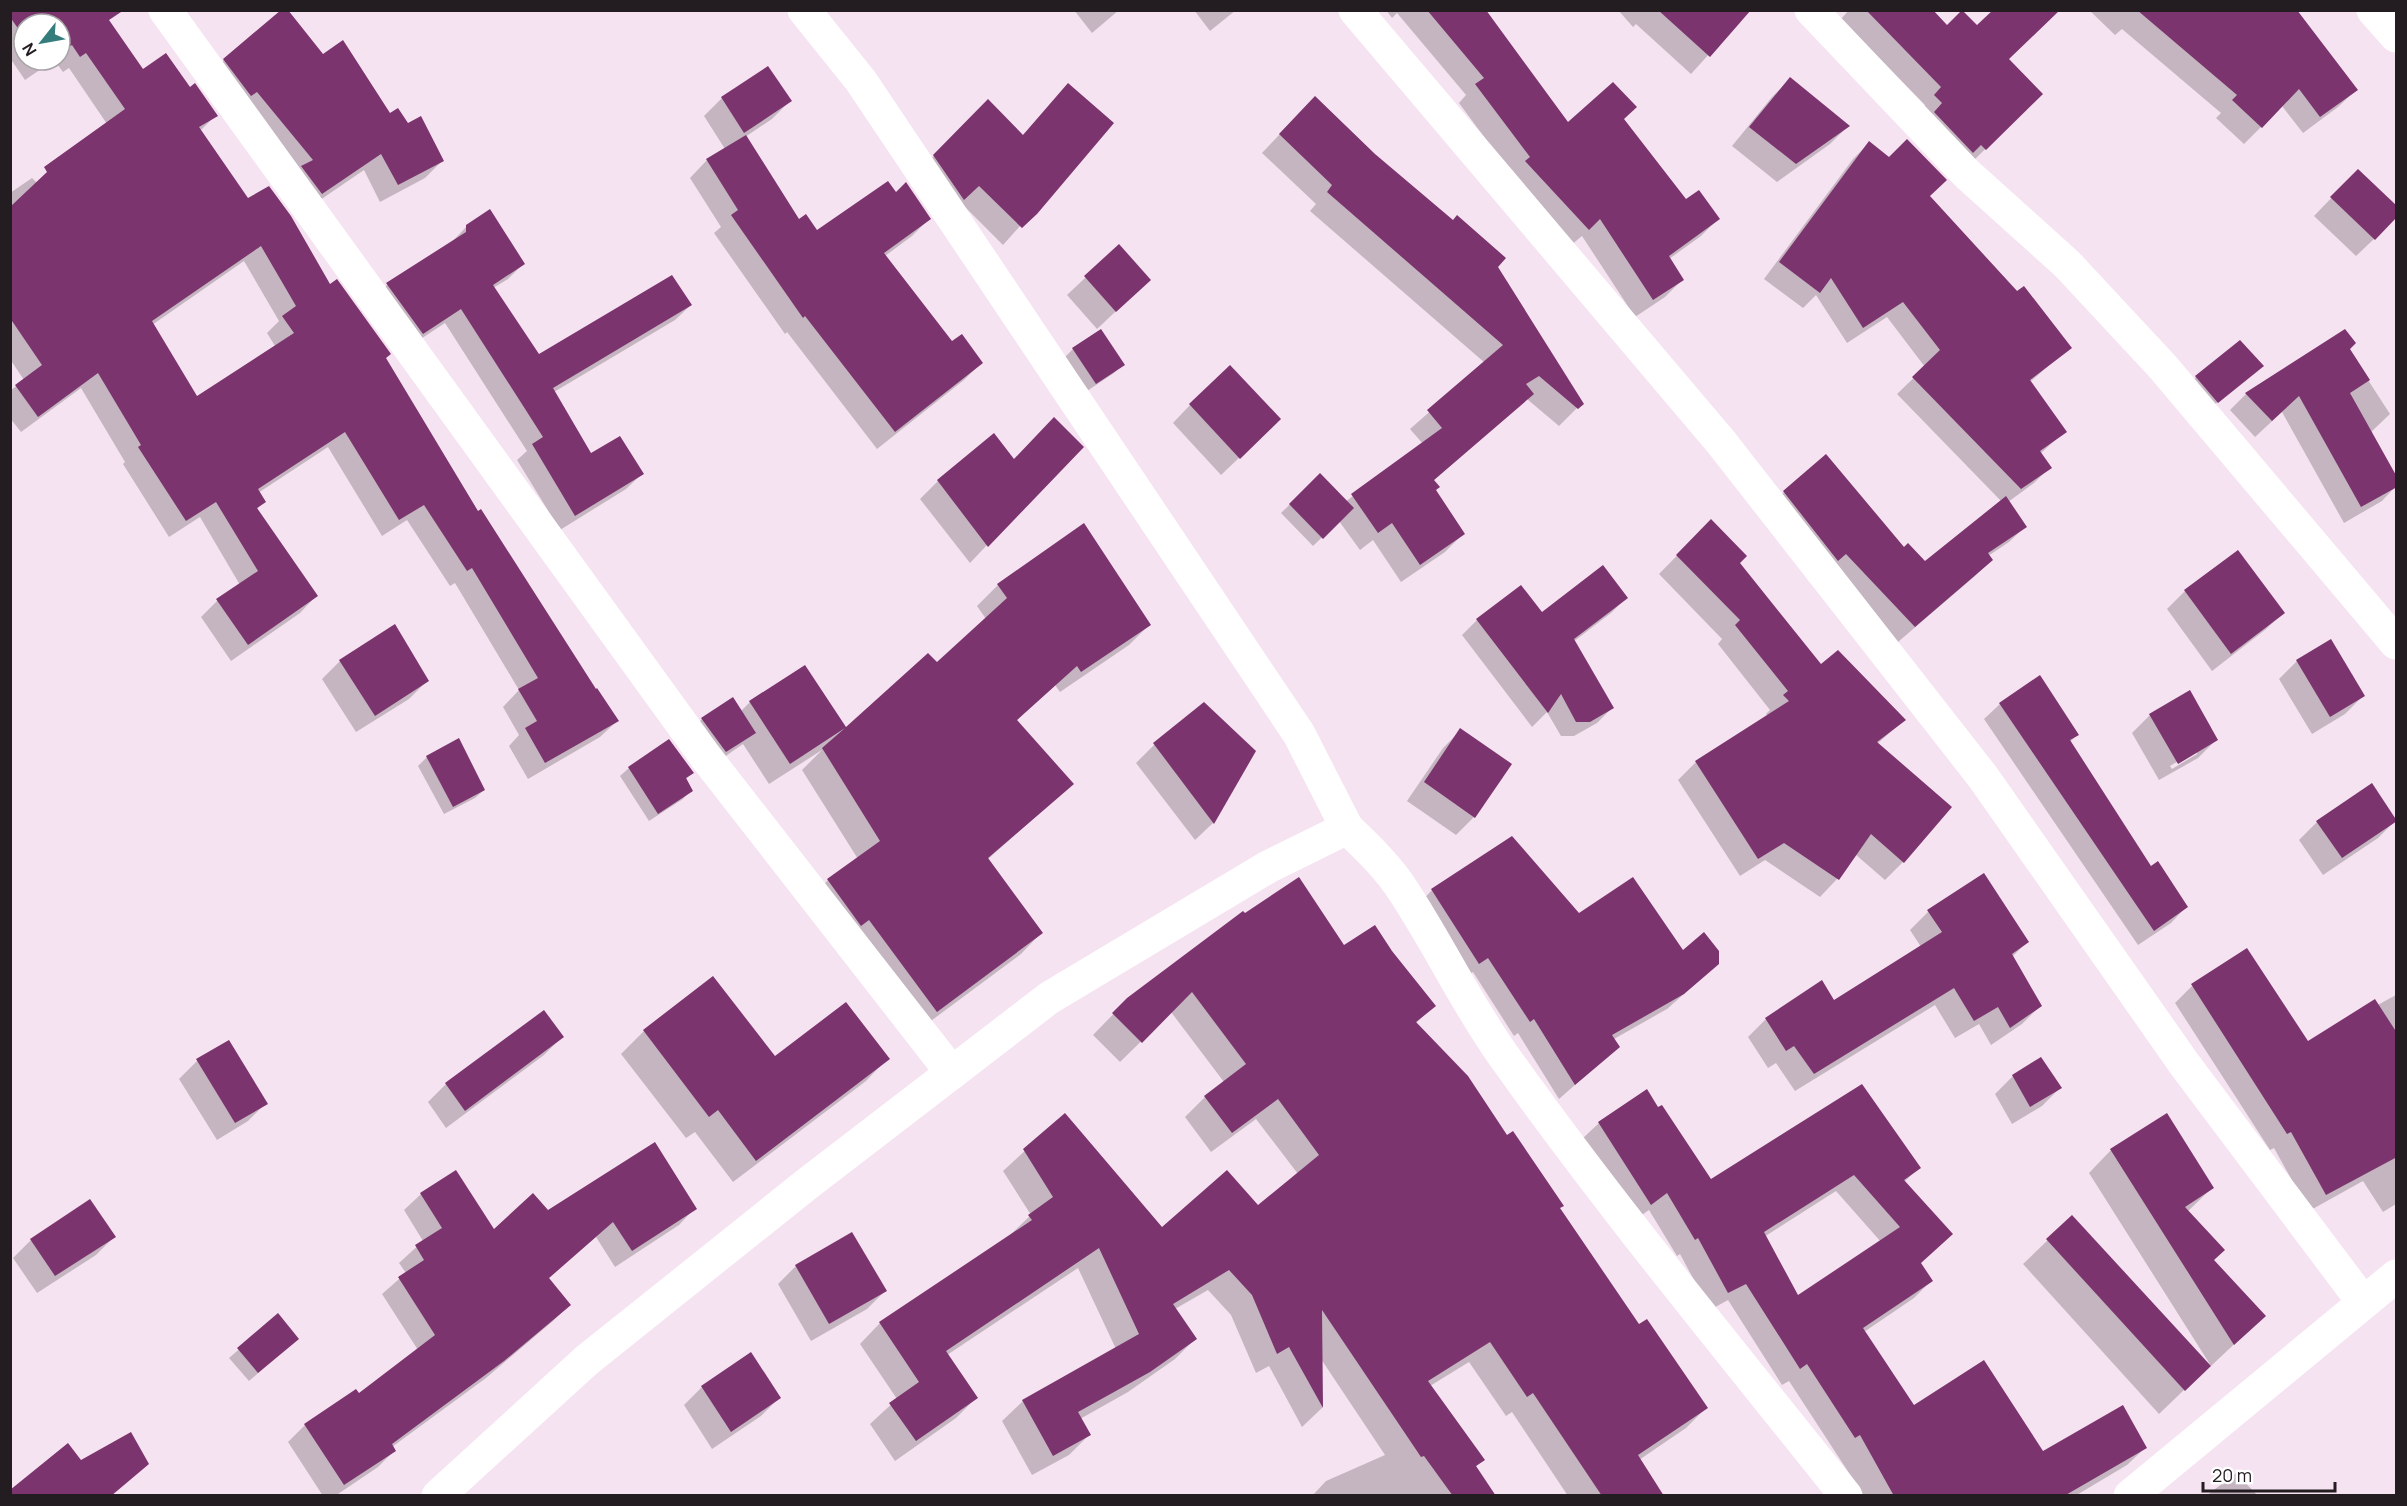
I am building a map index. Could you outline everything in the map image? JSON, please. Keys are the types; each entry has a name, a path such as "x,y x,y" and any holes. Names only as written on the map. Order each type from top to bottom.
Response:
{"street":[{"path":"165,10 705,756 952,1073"},
{"path":"804,10 861,81 1299,734 1347,828 1369,849 1404,890 1452,975 1502,1053 1582,1162 1846,1496"},
{"path":"1355,10 1721,442 1968,759 2185,1065 2363,1302"},
{"path":"1811,10 1967,174 2067,264 2162,366 2397,643"},
{"path":"2373,10 2397,36"},
{"path":"438,1496 588,1360 807,1184 1049,998 1268,867 1347,828"},
{"path":"2130,1496 2397,1276"}],"building":[{"path":"10,10 124,10 109,20 143,69 166,53 190,87 195,83 218,116 199,127 248,198 269,186 291,216 330,284 337,279 391,354 386,358 478,511 481,509 596,689 619,721 545,763 525,728 537,721 518,689 538,678 472,568 467,571 424,505 399,520 345,432 258,489 266,502 257,508 318,596 248,645 216,599 258,571 216,502 186,521 138,447 141,445 98,373 38,417 15,385 42,365 10,318 10,207 47,172 44,167 125,109 86,53 80,57 72,45 72,12 12,12 12,20","holes":["261,246 296,306 282,316 294,333 197,396 152,321"]},
{"path":"281,10 288,10 323,54 343,40 390,113 398,108 408,123 421,116 444,161 398,185 381,154 322,194 301,166 313,160 257,92 251,96 223,59"},
{"path":"1427,10 1486,10 1568,122 1613,82 1637,107 1624,119 1686,199 1699,190 1720,219 1669,256 1684,280 1653,300 1600,219 1589,230 1525,161 1530,157 1475,84 1484,78"},
{"path":"1658,10 1751,10 1710,57"},
{"path":"1866,10 1933,10 1947,25 1962,10 1977,25 1993,10 2060,10 2009,59 2043,94 1986,150 1981,145 1973,153 1934,112 1942,103 1934,95 1941,87"},
{"path":"2137,10 2297,10 2358,90 2320,117 2299,89 2262,128 2232,100 2237,95"},
{"path":"768,66 792,101 744,133 721,97"},
{"path":"1790,77 1850,126 1796,164 1749,127"},
{"path":"1068,83 1114,123 1037,214 1022,228 979,186 964,200 933,155 988,99 1023,135"},
{"path":"1315,96 1375,154 1453,220 1457,215 1506,258 1498,267 1584,404 1578,409 1539,376 1526,384 1534,394 1434,480 1440,487 1436,490 1465,534 1420,565 1392,523 1378,533 1351,494 1442,428 1427,410 1503,345 1327,192 1332,185 1279,134"},
{"path":"746,135 799,219 806,214 817,230 888,181 896,192 906,182 931,219 884,253 952,341 962,334 983,363 895,432 805,316 803,318 731,215 738,210 706,159"},
{"path":"1907,139 1947,180 1930,196 2017,291 2024,286 2072,348 2030,380 2067,432 2040,451 2052,468 2021,489 1912,377 1940,350 1903,302 1863,328 1831,278 1820,293 1779,262 1869,141 1889,157"},
{"path":"2358,169 2397,206 2397,217 2375,240 2330,197"},
{"path":"490,209 525,264 493,285 539,354 672,275 692,305 553,388 591,453 620,436 644,474 575,516 532,444 543,437 461,309 423,334 386,283 466,232 466,225"},
{"path":"1119,244 1151,280 1116,312 1084,276"},
{"path":"1101,329 1125,365 1096,384 1072,348"},
{"path":"2345,329 2356,343 2350,349 2370,380 2350,393 2397,477 2397,487 2361,507 2299,396 2272,421 2245,393"},
{"path":"2240,340 2264,366 2218,403 2195,376"},
{"path":"1230,365 1281,419 1240,459 1189,404"},
{"path":"1054,417 1084,447 988,547 937,480 994,433 1014,459"},
{"path":"1826,454 1904,547 1908,543 1925,561 2006,496 2027,527 1988,553 1993,560 1915,627 1846,554 1838,561 1783,491"},
{"path":"1320,473 1354,508 1323,539 1289,504"},
{"path":"1711,519 1747,556 1740,563 1821,664 1838,650 1906,720 1877,742 1952,807 1904,863 1871,834 1839,880 1784,843 1758,859 1695,761 1789,701 1783,695 1788,691 1735,625 1740,620 1676,555"},
{"path":"1084,523 1151,625 1081,672 1077,666 1017,720 1074,784 988,858 1043,933 937,1012 869,920 861,926 827,879 880,841 822,748 845,728 790,764 749,701 805,665 846,727 928,653 937,662 1007,598 997,584"},
{"path":"2238,550 2285,613 2231,654 2184,590"},
{"path":"1603,565 1628,598 1574,639 1614,708 1590,722 1576,722 1561,694 1548,713 1476,619 1521,585 1542,612"},
{"path":"395,624 429,681 375,716 339,660"},
{"path":"2331,639 2365,696 2330,717 2296,660"},
{"path":"2040,675 2079,735 2070,740 2151,866 2158,861 2188,907 2154,931 1999,703"},
{"path":"2190,690 2218,740 2178,764 2149,714"},
{"path":"733,697 756,733 726,752 701,718"},
{"path":"1204,702 1256,751 1214,824 1153,743"},
{"path":"1460,728 1512,764 1475,818 1424,782"},
{"path":"459,738 485,790 453,807 426,756"},
{"path":"669,739 694,773 686,778 693,791 658,814 628,767"},
{"path":"2372,783 2397,821 2342,858 2316,821"},
{"path":"1512,836 1579,913 1633,877 1683,950 1704,932 1719,951 1719,964 1684,994 1612,1035 1620,1047 1575,1085 1534,1019 1530,1022 1488,958 1479,964 1431,889"},
{"path":"1984,873 2029,942 2012,954 2042,1006 2010,1028 1998,1007 1974,1021 1954,988 1814,1074 1794,1046 1786,1051 1765,1018 1822,980 1834,1000 1942,932 1927,910"},
{"path":"1299,877 1344,945 1375,925 1392,951 1436,1006 1416,1022 1468,1076 1507,1135 1513,1131 1564,1206 1560,1208 1639,1324 1647,1319 1708,1408 1638,1455 1664,1496 1602,1496 1533,1393 1527,1397 1490,1342 1428,1381 1485,1460 1476,1466 1496,1496 1453,1496 1424,1456 1421,1457 1322,1310 1323,1408 1289,1347 1277,1354 1252,1295 1229,1270 1173,1304 1197,1339 1150,1372 1078,1412 1091,1435 1053,1456 1022,1400 1139,1334 1099,1248 946,1351 978,1398 916,1441 889,1403 919,1382 879,1322 1032,1220 1028,1215 1053,1197 1023,1149 1065,1113 1162,1227 1227,1170 1258,1205 1319,1155 1278,1099 1232,1133 1204,1096 1246,1064 1192,992 1142,1043 1112,1013 1127,998 1243,911 1245,913"},
{"path":"2247,948 2308,1041 2375,999 2397,1033 2397,1157 2326,1195 2291,1132 2287,1134 2191,984"},
{"path":"713,976 775,1056 846,1002 890,1059 756,1161 718,1110 709,1117 643,1030"},
{"path":"544,1010 564,1037 465,1111 445,1083"},
{"path":"229,1040 268,1104 235,1123 196,1059"},
{"path":"2041,1057 2062,1088 2030,1107 2012,1075"},
{"path":"1862,1084 1921,1168 1904,1180 1953,1234 1921,1263 1933,1281 1863,1328 1914,1405 1984,1360 2043,1451 2123,1405 2147,1448 2064,1496 1894,1496 1860,1435 1855,1438 1807,1364 1800,1369 1746,1284 1728,1293 1698,1238 1695,1240 1667,1193 1651,1205 1598,1122 1647,1089 1658,1107 1662,1105 1711,1179","holes":["1854,1175 1900,1227 1798,1295 1764,1232"]},
{"path":"2167,1113 2214,1188 2185,1207 2225,1250 2214,1260 2266,1316 2234,1345 2110,1149"},
{"path":"655,1142 697,1209 632,1251 613,1222 549,1278 571,1305 504,1361 392,1444 396,1451 344,1485 304,1424 356,1389 359,1393 435,1335 398,1277 424,1260 415,1245 442,1228 420,1193 456,1170 494,1229 533,1193 548,1210"},
{"path":"90,1199 116,1237 55,1276 30,1239"},
{"path":"2072,1215 2211,1366 2185,1391 2046,1239"},
{"path":"852,1232 887,1291 829,1324 795,1265"},
{"path":"278,1313 299,1339 258,1373 237,1348"},
{"path":"751,1352 781,1398 731,1432 701,1386"},
{"path":"131,1432 149,1464 111,1496 10,1496 10,1490 68,1443 81,1460"}]}
